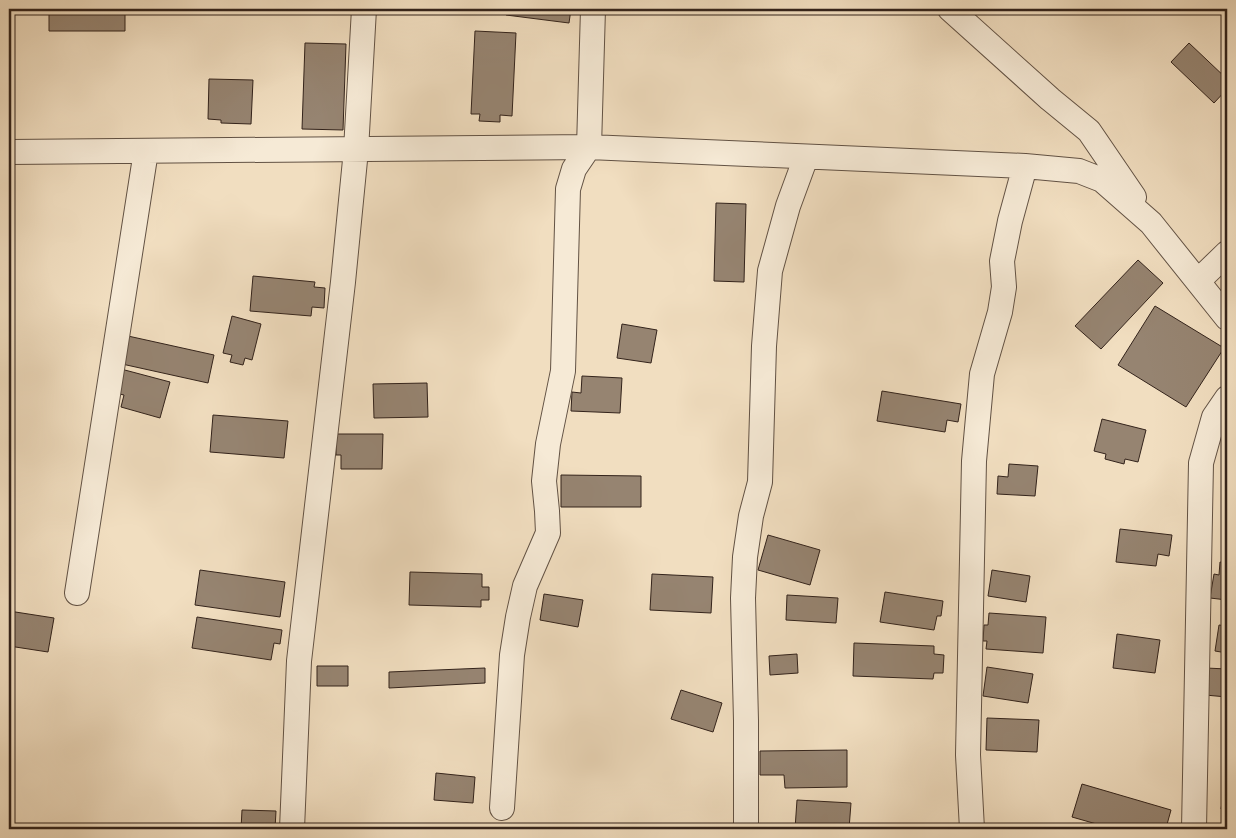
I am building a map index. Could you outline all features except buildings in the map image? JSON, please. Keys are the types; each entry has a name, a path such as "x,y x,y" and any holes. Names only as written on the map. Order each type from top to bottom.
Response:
{"street":[{"path":"292,829 299,661 343,282 356,150 364,9"},
{"path":"502,808 512,655 518,617 525,586 548,533 544,481 548,444 563,371 568,189 574,169 588,147 593,9"},
{"path":"950,9 1050,99 1089,131 1151,224 1227,318"},
{"path":"9,152 588,147 1024,166 1078,171 1102,180 1151,224"},
{"path":"77,594 146,151"},
{"path":"746,829 743,598 745,556 750,516 760,482 764,346 770,271 788,206 806,157"},
{"path":"972,829 968,756 974,461 982,374 1000,312 1004,287 1002,261 1024,166"},
{"path":"1198,281 1227,253"},
{"path":"1194,829 1201,462 1214,416 1227,398"}]}
